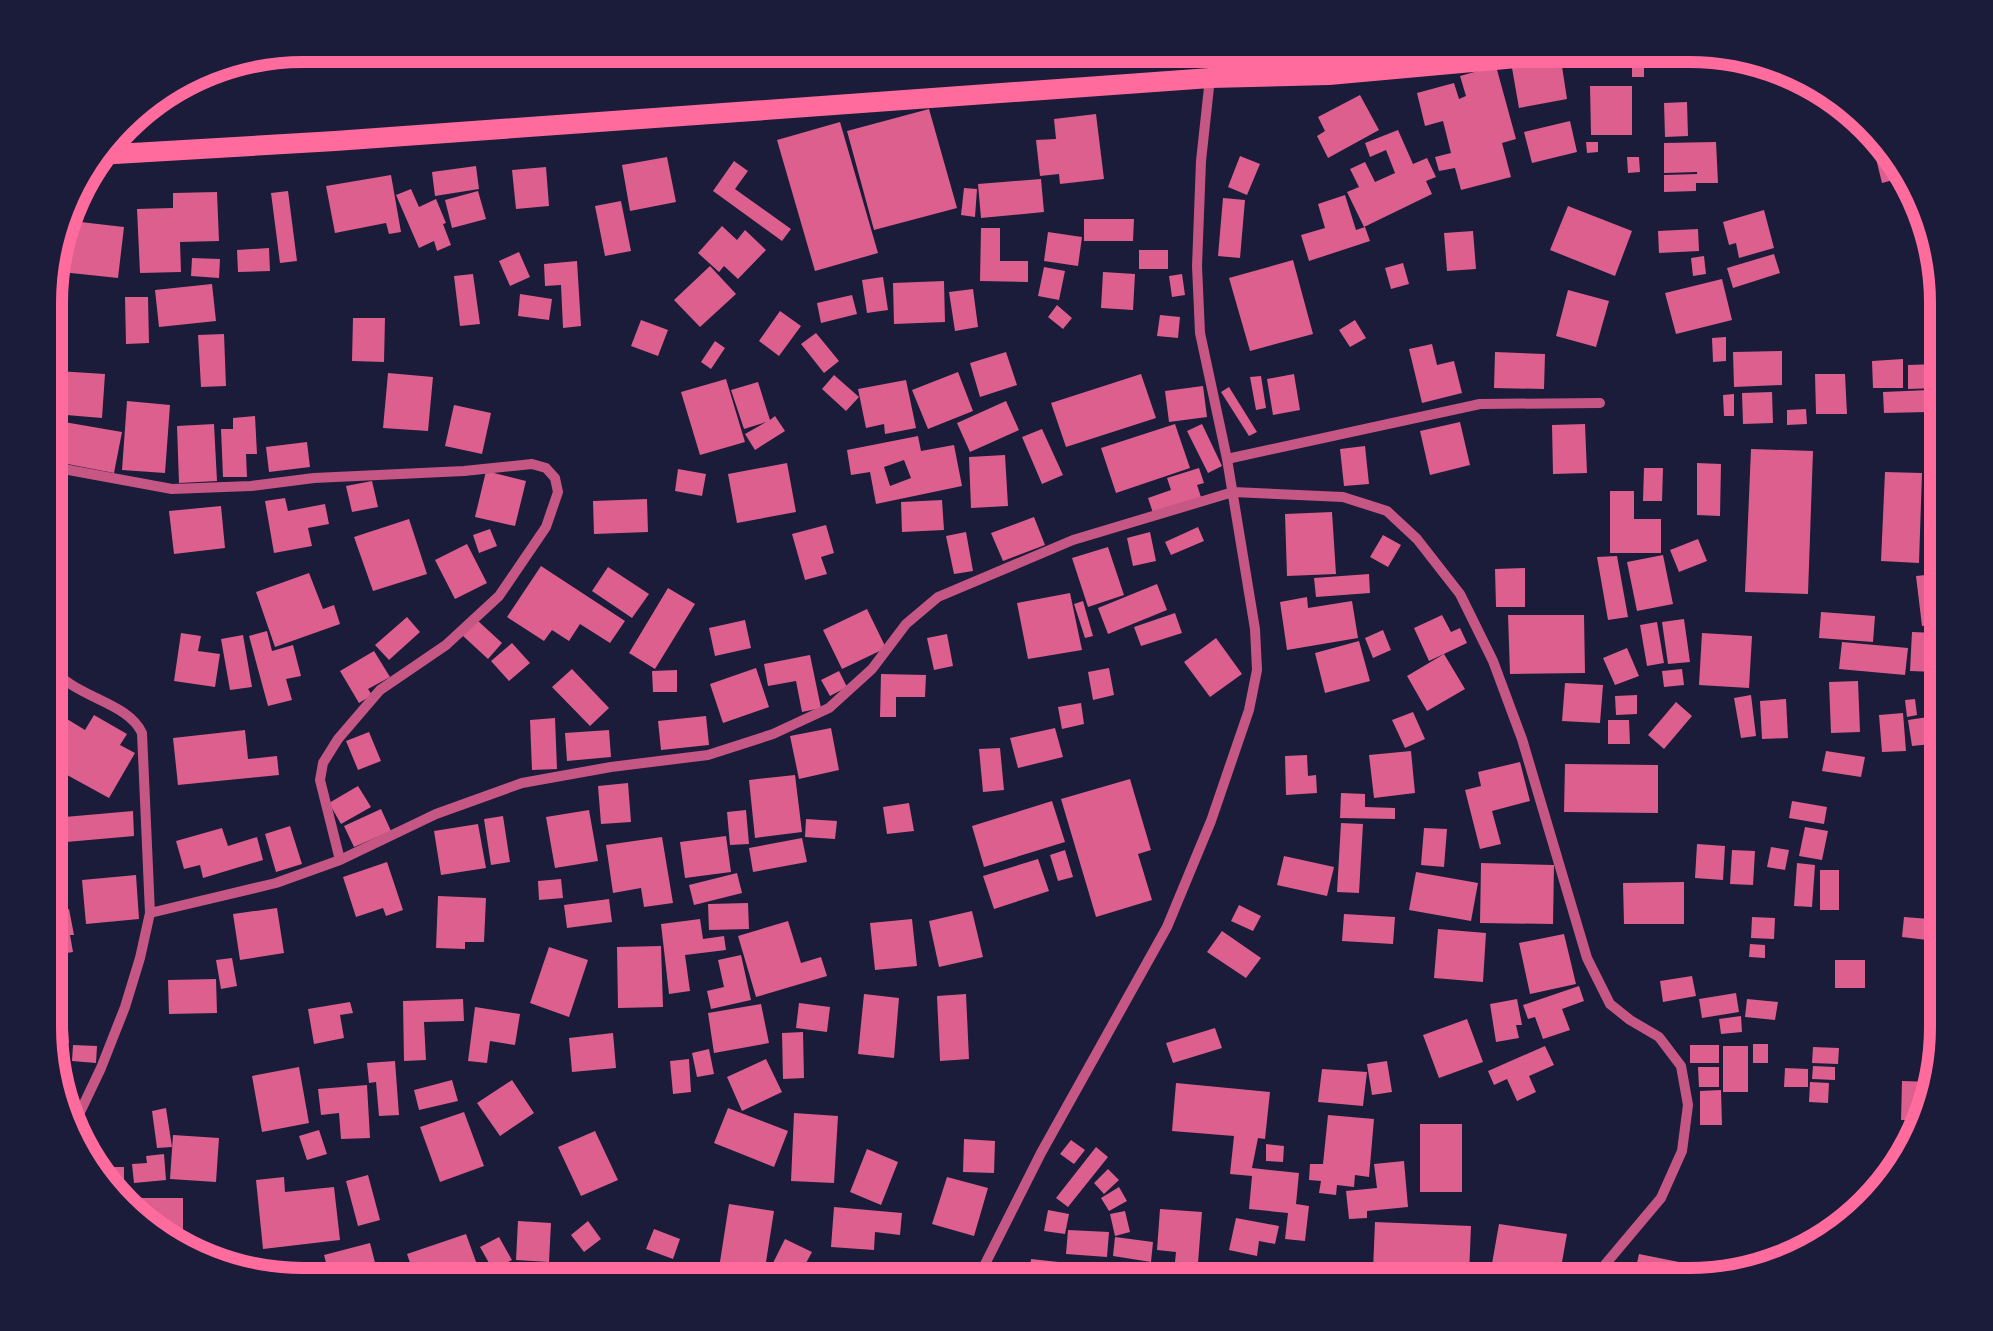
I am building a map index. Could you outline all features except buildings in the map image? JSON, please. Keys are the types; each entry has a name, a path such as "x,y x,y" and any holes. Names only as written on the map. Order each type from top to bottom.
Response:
{"main road":[{"path":"115,154 1210,78 1329,75 1474,62"}],"street":[{"path":"983,1268 1041,1153 1167,927 1211,821 1249,710 1256,670 1255,629 1228,458 1200,333 1196,266 1200,161 1210,78"},
{"path":"1228,458 1480,404 1600,403"},
{"path":"62,469 172,489 532,464 546,468 554,478 558,492 546,527 499,596 446,645 380,690 324,763 320,780 340,860"},
{"path":"150,913 276,883 340,860 436,814 522,784 611,767 708,755 773,734 829,708 872,669 906,624 938,597 1073,540 1232,492 1343,497 1387,511 1417,538 1460,594 1493,661 1522,740 1588,958 1610,1004 1659,1037 1681,1066 1688,1105 1682,1151 1661,1198 1602,1268"},
{"path":"62,678 137,721 142,732 150,913 125,1007 79,1115"}]}
